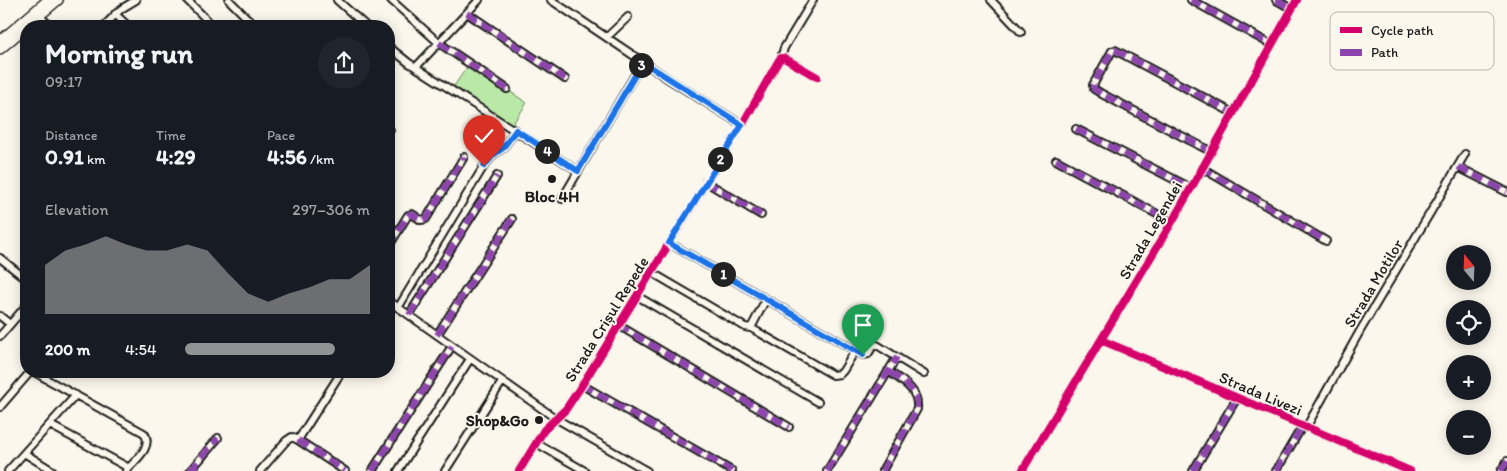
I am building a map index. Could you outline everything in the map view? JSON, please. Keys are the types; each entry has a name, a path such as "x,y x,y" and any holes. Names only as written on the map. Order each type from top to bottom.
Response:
{"main road":[{"path":"25,20 48,0"},
{"path":"35,20 58,0"},
{"path":"0,41 20,24"},
{"path":"0,49 20,33"}],"street":[{"path":"110,20 136,0"},
{"path":"187,0 207,20"},
{"path":"229,0 249,20"},
{"path":"337,0 359,20"},
{"path":"391,0 439,44 507,89"},
{"path":"416,67 479,0"},
{"path":"551,0 742,125"},
{"name":"Strada Crișul Repede","path":"519,471 544,430 566,409 582,385 742,125 784,48 814,0"},
{"path":"991,0 1021,32"},
{"path":"1191,0 1272,46"},
{"path":"1276,0 1292,9"},
{"name":"Strada Legendei","path":"1022,471 1172,222 1297,0"},
{"path":"467,13 564,79"},
{"path":"115,14 122,20"},
{"path":"39,16 43,20"},
{"path":"607,38 628,17"},
{"path":"1212,152 1102,94 1094,89 1093,85 1112,51 1115,50 1233,112"},
{"path":"395,53 578,171"},
{"path":"780,58 784,58 817,76"},
{"path":"562,199 643,62"},
{"path":"1076,129 1191,188"},
{"path":"398,308 487,162 503,148 516,130"},
{"name":"Strada Motilor","path":"1276,471 1305,426 1465,154"},
{"path":"395,236 408,215 412,214 421,220 426,219 464,157"},
{"path":"1056,160 1172,222"},
{"path":"1458,167 1507,192"},
{"path":"1202,168 1326,241"},
{"path":"409,315 497,176"},
{"path":"706,182 761,215"},
{"path":"437,335 512,219"},
{"path":"669,243 855,351 866,355 873,346 877,345 924,374"},
{"path":"0,258 20,274"},
{"path":"651,272 745,327 751,328 833,375 840,374 843,371 855,351"},
{"path":"637,296 818,402"},
{"path":"751,328 766,299"},
{"path":"395,306 555,418 647,471"},
{"path":"0,336 20,313"},
{"path":"0,316 10,324"},
{"path":"618,325 789,427"},
{"name":"Strada Livezi","path":"1101,340 1410,471"},
{"path":"372,471 452,346"},
{"path":"827,471 897,357"},
{"path":"398,471 470,359"},
{"path":"882,471 917,409 915,394 911,388 888,371"},
{"path":"0,407 26,378"},
{"path":"45,378 144,433 147,436 148,443 147,447 127,469 50,425"},
{"path":"298,440 338,378"},
{"path":"445,471 502,382"},
{"path":"582,385 732,471"},
{"path":"8,471 76,395"},
{"path":"1193,471 1237,398"},
{"path":"260,471 292,437 345,471"},
{"path":"190,471 218,438"},
{"path":"536,443 585,471"},
{"path":"24,454 53,471"},
{"path":"1501,471 1507,461"}],"green space":[{"path":"469,64 527,103 512,125 454,86"}],"marked path":[{"path":"1191,0 1272,45"},
{"path":"1276,0 1292,9"},
{"path":"467,13 565,79"},
{"path":"439,43 507,89"},
{"path":"1212,152 1102,94 1094,89 1093,85 1112,51 1115,50 1233,113"},
{"path":"1076,129 1191,188"},
{"path":"395,236 408,215 412,214 421,220 426,219 464,157"},
{"path":"1056,160 1172,222"},
{"path":"1458,167 1507,192"},
{"path":"1202,168 1326,241"},
{"path":"409,315 497,176"},
{"path":"706,182 761,215"},
{"path":"437,335 512,219"},
{"path":"618,325 789,427"},
{"path":"372,471 452,346"},
{"path":"827,471 897,357"},
{"path":"882,471 917,409 917,402 912,391 904,382 888,371"},
{"path":"582,385 732,471"},
{"path":"1193,471 1237,398"},
{"path":"1276,471 1303,425"},
{"path":"190,471 218,438"},
{"path":"298,440 345,471"},
{"path":"1501,471 1507,461"}],"cycle path":[{"path":"1022,471 1172,222 1297,0"},
{"path":"519,471 544,430 566,409 582,385 742,125 779,60 784,58 817,77"},
{"path":"1101,340 1410,471"}],"place":[{"name":"Bloc 4H","path":"552,179"},
{"name":"Shop&Go","path":"539,420"}],"route":[{"path":"484,166 493,155 500,152 516,130 578,171 643,62 742,125 669,243 863,355"}]}
